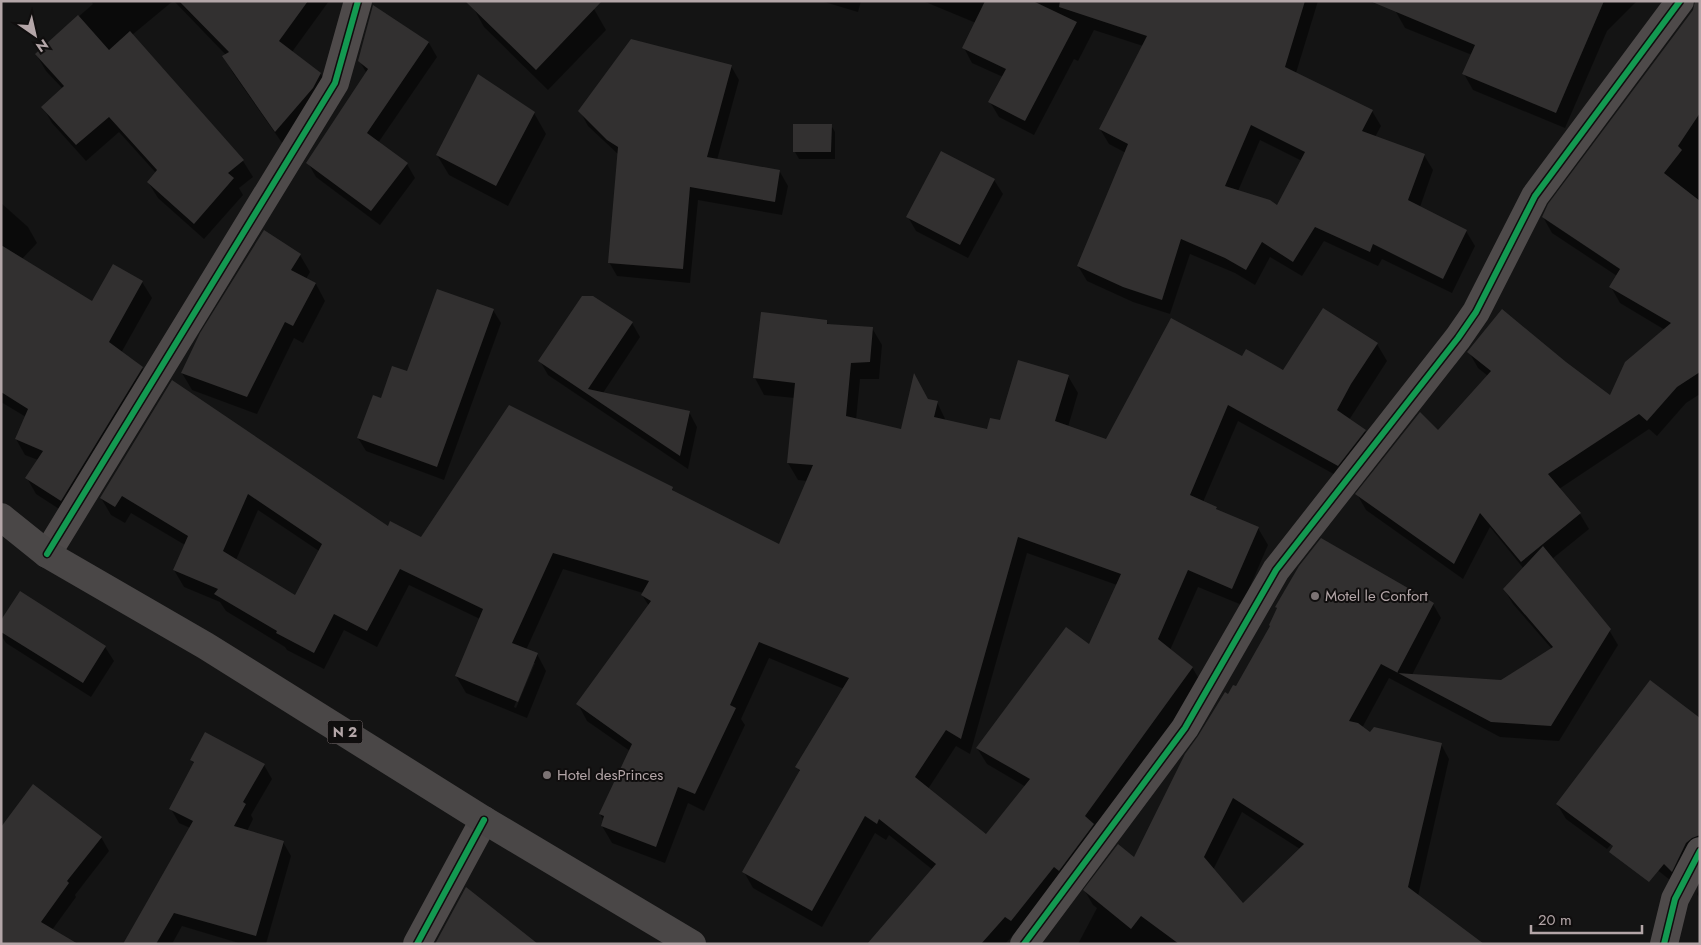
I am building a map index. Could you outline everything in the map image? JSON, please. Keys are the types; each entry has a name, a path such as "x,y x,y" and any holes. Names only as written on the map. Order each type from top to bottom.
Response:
{"highway":[{"name":"N 2","path":"1,517 47,554 206,646 484,820 692,944"}],"street":[{"path":"47,554 336,83 358,1"},
{"path":"1024,944 1186,728 1276,570 1458,338 1476,312 1535,196 1680,1"},
{"path":"417,944 484,820"},
{"path":"1664,944 1675,899 1700,851"}],"building":[{"path":"179,1 308,1 279,41 321,73 313,88 275,132 222,56 229,52"},
{"path":"465,1 602,1 536,70"},
{"path":"985,1 1033,1 1077,22 1025,121 988,102 1006,69 962,48"},
{"path":"1060,1 1305,1 1285,67 1373,110 1362,131 1425,154 1408,200 1467,230 1443,279 1373,244 1370,252 1315,227 1293,262 1262,242 1246,270 1225,258 1181,239 1162,300 1123,287 1077,266 1128,144 1099,129 1147,36 1059,7","holes":["1251,125 1305,152 1277,205 1270,200 1225,186"]},
{"path":"1370,1 1604,1 1556,113 1462,74 1475,45"},
{"path":"1695,1 1700,1 1700,113 1678,146 1682,150 1664,173 1700,201 1700,372 1677,387 1647,421 1639,414 1548,474 1581,513 1521,562 1480,513 1454,564 1355,494 1420,412 1438,430 1491,371 1467,352 1502,309 1566,362 1610,395 1625,362 1671,323 1609,287 1620,269 1542,217 1548,204 1693,10"},
{"path":"373,5 429,42 367,133 408,163 371,211 306,163 368,69 358,61"},
{"path":"78,15 109,50 130,31 244,160 228,173 234,178 194,224 147,182 157,170 109,117 76,145 41,107 64,86 35,54"},
{"path":"631,39 732,65 707,157 780,170 775,202 690,187 683,269 608,263 618,147 607,140 578,111"},
{"path":"478,74 535,112 496,186 436,155"},
{"path":"793,124 832,124 831,152 793,152"},
{"path":"941,151 995,179 960,245 906,217"},
{"path":"264,230 301,254 291,270 316,283 293,326 285,322 247,397 181,373 200,333"},
{"path":"1,245 92,301 113,264 143,281 109,342 143,367 61,501 25,478 43,451 15,439 28,409 1,392"},
{"path":"437,289 494,309 437,467 357,438 373,395 381,398 392,366 407,371"},
{"path":"582,296 593,296 633,322 588,389 690,411 680,456 538,361"},
{"path":"1323,308 1378,343 1351,384 1337,410 1366,430 1338,466 1228,405 1190,495 1217,507 1216,509 1259,527 1232,589 1188,570 1158,639 1193,667 1085,816 1094,824 1059,871 1054,867 1011,921 1005,917 981,944 867,944 936,864 879,819 877,824 865,816 812,911 742,872 800,770 795,767 849,678 759,642 730,705 736,708 695,794 678,787 656,847 601,826 604,816 599,814 632,744 576,704 651,601 641,595 649,581 553,553 512,643 538,653 518,702 455,676 483,609 400,569 367,631 334,614 314,653 276,633 277,631 214,594 218,589 173,570 188,536 122,496 115,507 100,498 172,380 388,526 390,521 421,537 509,405 673,487 672,490 779,544 813,465 787,463 795,383 753,378 761,312 827,320 827,324 873,327 870,362 851,363 846,416 901,429 914,373 928,399 938,401 934,417 987,429 990,418 1000,420 1018,360 1069,375 1055,421 1106,439 1171,318 1242,356 1246,349 1283,370","holes":["248,494 322,544 295,595 223,551","1018,537 1121,574 1089,644 1066,627 976,748 1030,779 986,834 915,777 946,730 961,739"]},
{"path":"1321,538 1434,603 1397,673 1381,664 1349,721 1358,723 1370,732 1374,727 1442,743 1408,887 1484,944 1179,944 1141,916 1131,929 1083,890 1118,844 1134,857 1185,754 1225,692 1228,694 1233,685 1236,686 1270,626 1277,608 1275,607 1299,566","holes":["1233,798 1304,844 1243,903 1204,857"]},
{"path":"1543,546 1611,629 1551,726 1491,722 1398,673 1501,680 1553,647 1503,589"},
{"path":"20,591 106,646 83,683 1,632 1,620"},
{"path":"1650,680 1700,718 1700,835 1686,843 1672,872 1664,864 1649,882 1609,852 1613,846 1556,804"},
{"path":"205,732 265,764 243,802 246,804 234,826 284,841 256,936 174,913 156,944 123,944 193,821 169,809 194,762 190,760"},
{"path":"33,784 102,837 67,881 69,883 41,922 78,944 1,944 1,827"},
{"path":"466,887 538,944 435,944"}],"cycle path":[{"path":"47,554 335,83 358,1"},
{"path":"1024,944 1185,728 1276,570 1458,338 1476,312 1535,196 1680,1"},
{"path":"417,944 484,820"},
{"path":"1664,944 1675,899 1700,851"}],"place":[{"name":"Motel le Confort","path":"1315,596"},
{"name":"Hotel desPrinces","path":"547,775"}]}
